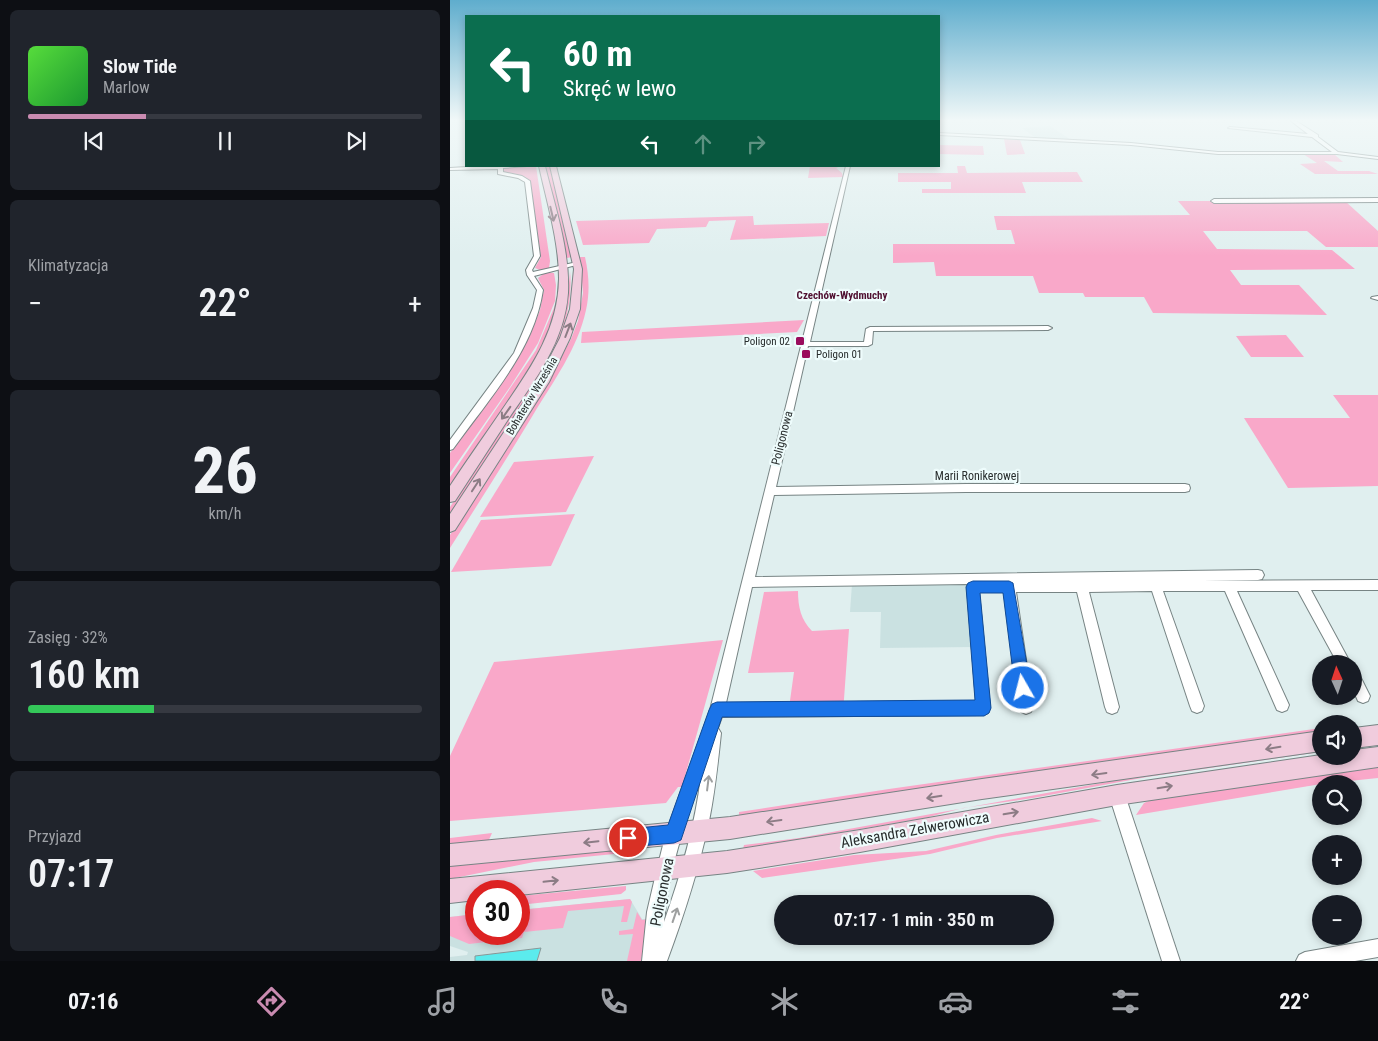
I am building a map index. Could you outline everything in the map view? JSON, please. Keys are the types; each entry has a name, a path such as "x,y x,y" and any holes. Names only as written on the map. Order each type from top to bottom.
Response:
{"main road":[{"name":"Bohaterów Września","path":"450,497 527,384 544,355 560,318 564,293 563,267 542,167"},
{"name":"Bohaterów Września","path":"450,526 543,382 556,358 575,309 577,264 553,167"},
{"path":"1362,737 1378,736"},
{"path":"450,855 700,831 1312,742"},
{"name":"Aleksandra Zelwerowicza","path":"450,892 727,862 860,841 1117,795 1378,757"}],"street":[{"path":"451,169 513,167"},
{"name":"Poligonowa","path":"651,961 656,912 665,869 674,834 717,710 848,167"},
{"path":"450,447 508,368 526,338 537,308 540,293 539,286 530,275 529,270 538,256 527,181 520,177 500,173 501,168"},
{"path":"1214,201 1378,200"},
{"path":"530,275 577,264"},
{"path":"805,344 868,344 870,329 1048,328"},
{"name":"Marii Ronikerowej","path":"769,491 966,488 1185,488"},
{"path":"749,582 1258,576"},
{"path":"1302,586 1340,655"},
{"path":"717,710 984,708 973,587 1377,586"},
{"path":"1009,587 1026,707"},
{"path":"1082,587 1112,707"},
{"path":"1156,587 1197,706"},
{"path":"1229,587 1282,705"},
{"name":"Poligonowa","path":"658,961 700,831 717,710"},
{"path":"1117,795 1171,961"},
{"path":"1304,961 1378,948"}],"shaded area":[{"path":"957,166 965,166 967,173 1077,172 1083,182 1022,182 1026,193 922,193 922,189 951,189 951,182 898,182 898,173 958,173"},
{"path":"1303,166 1331,166 1338,171 1369,171 1378,174 1315,174"},
{"path":"536,167 550,261 549,268 540,270 535,268 541,257 530,181 525,177 504,173 502,170 507,168"},
{"path":"546,167 550,167 572,257 567,258"},
{"path":"810,167 838,167 836,168 842,173 843,177 808,178"},
{"path":"1178,201 1345,201 1378,231 1378,247 1326,247 1307,231 1203,231 1217,249 1332,250 1355,269 1230,270 1241,285 1299,285 1327,315 1153,313 1144,297 1085,297 1083,293 1039,293 1033,276 936,276 934,262 893,263 893,244 1015,244 1011,230 997,230 994,216 1190,215"},
{"path":"753,216 754,225 829,223 826,236 730,240 736,220 709,221 706,227 657,229 649,243 583,245 576,221"},
{"path":"580,257 585,257 588,290 586,310 577,338 556,377 450,548 450,535 549,379 571,339 578,321 583,293"},
{"path":"570,271 570,293 567,314 561,335 552,355 530,394 450,516 450,507 537,374 554,343 567,306"},
{"path":"546,272 554,273 556,285 555,301 538,343 450,473 450,453 511,369 531,333 540,310 544,290 538,278"},
{"path":"556,303 555,318 532,367 450,488 450,477 536,350"},
{"path":"804,320 797,332 581,343 582,332"},
{"path":"1286,335 1304,357 1251,357 1236,336"},
{"path":"1333,395 1378,395 1378,486 1288,488 1244,418 1350,418"},
{"path":"594,456 566,512 480,517 514,462"},
{"path":"575,514 551,566 451,572 481,520"},
{"path":"969,583 975,647 880,648 881,612 850,612 852,584"},
{"path":"798,591 801,613 812,631 849,629 843,713 788,715 794,672 748,673 764,592"},
{"path":"723,640 682,787 678,787 666,803 450,821 450,756 494,662"},
{"path":"1312,729 1312,732 739,817 739,812"},
{"path":"1312,751 1312,753 1147,777 1033,798 969,807 1113,781"},
{"path":"1378,767 1378,778 1362,780 1362,775 1312,775 1312,786 1136,815 1144,803 1151,800 1336,771"},
{"path":"960,809 925,818 743,849 744,845 799,838"},
{"path":"1092,818 1102,821 997,838 930,854 762,878 753,871 854,855 926,851 996,835"},
{"path":"492,833 488,842 450,845 450,838"},
{"path":"635,848 634,852 534,862 450,879 450,866"},
{"path":"626,886 626,890 621,894 530,904 530,895"},
{"path":"630,899 642,919 648,919 641,961 450,961 450,957 467,955 468,952 450,946 450,917 465,915 465,945 530,945 530,909"},
{"path":"630,899 632,902 627,922 621,922 624,906 568,911 563,928 530,931 530,909"},
{"path":"637,912 642,920 648,919 641,961 627,961 633,934 619,935 619,931 633,929"},
{"path":"465,915 465,942 450,936 450,917"}],"building":[{"path":"541,948 537,961 475,961 475,956"}],"place":[{"name":"Poligon 02","path":"800,341"},
{"name":"Poligon 01","path":"806,354"}],"district":[{"name":"Czechów-Wydmuchy","path":"842,295"}],"route":[{"path":"628,838 674,834 717,710 984,708 973,587 1009,587 1023,688"}]}
